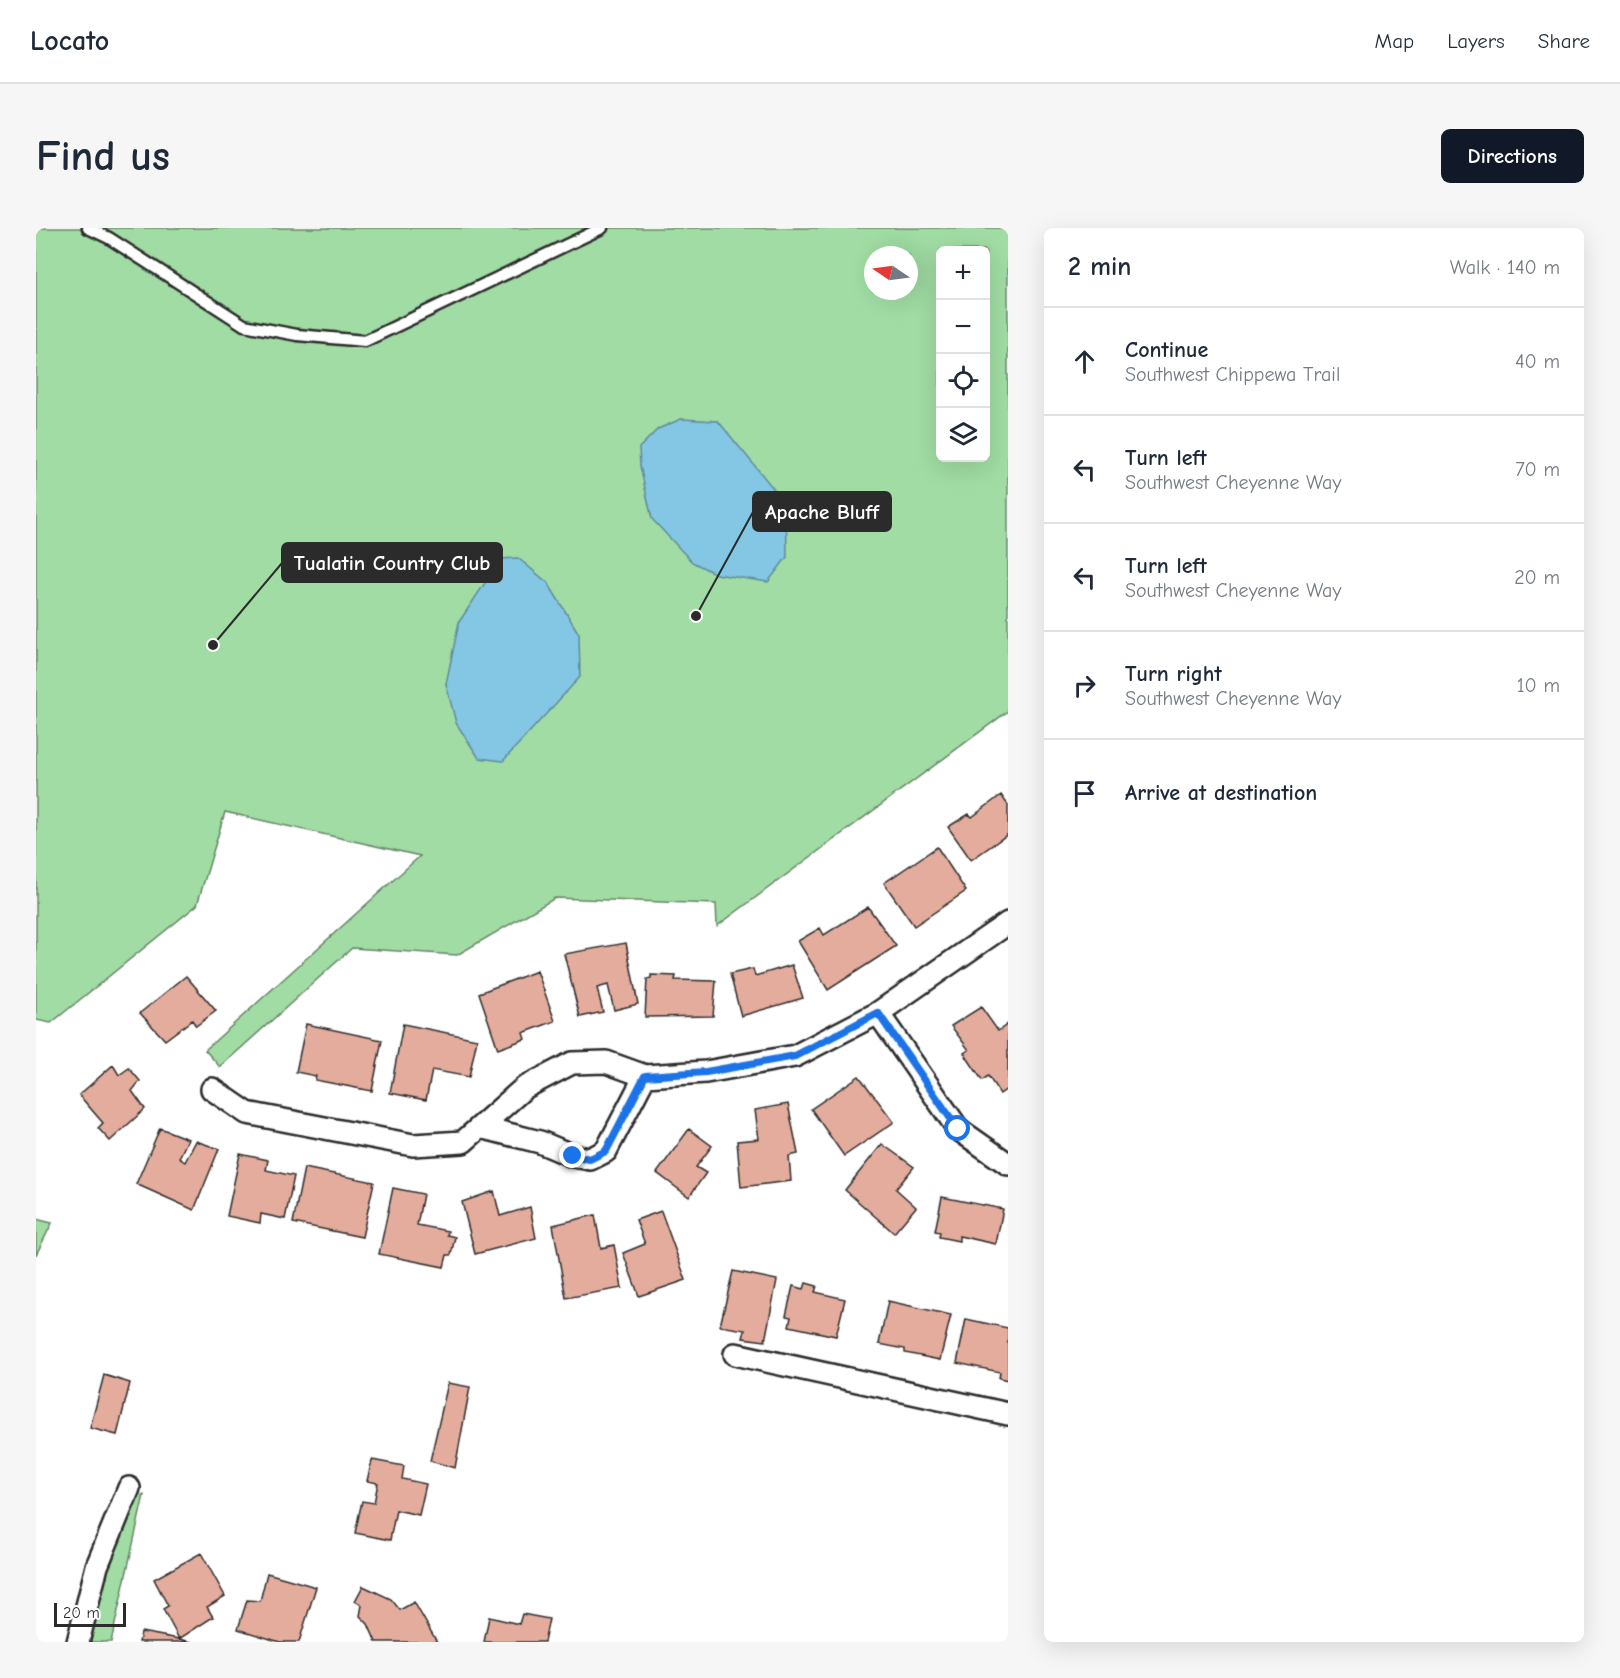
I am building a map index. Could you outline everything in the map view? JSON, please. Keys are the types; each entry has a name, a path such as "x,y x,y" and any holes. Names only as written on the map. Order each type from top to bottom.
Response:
{"street":[{"path":"212,1089 247,1113 413,1145 463,1142 524,1088 572,1063 606,1062 645,1076 706,1072 795,1056 878,1013 1008,923"},
{"path":"878,1013 958,1129 1008,1164"},
{"path":"480,1127 540,1142 573,1156 590,1159 606,1151 645,1076"},
{"path":"735,1354 1008,1414"},
{"path":"78,1642 97,1566 129,1488"}],"lane":[{"path":"88,228 109,238 244,325 297,335 365,341 602,228"}],"green space":[{"path":"36,228 1008,228 1008,711 717,926 716,904 555,898 457,955 352,948 220,1067 205,1050 420,856 225,812 197,905 51,1023 36,1020"},
{"path":"36,1219 52,1223 36,1255"},
{"path":"117,1490 144,1495 111,1642 83,1642"}],"water":[{"path":"681,419 718,421 786,504 787,557 768,582 716,574 692,562 652,519 640,466 639,448 658,429"},
{"path":"518,558 548,583 579,634 580,677 503,761 479,758 456,723 446,684 459,622 501,559"}],"building":[{"path":"1001,795 1008,805 1008,834 971,860 948,827 969,814 972,817"},
{"path":"937,847 966,891 914,926 884,883"},
{"path":"868,907 896,946 828,990 798,941 820,928 824,935"},
{"path":"626,943 638,1004 614,1010 608,985 597,988 603,1012 580,1017 564,954"},
{"path":"792,965 803,998 741,1016 730,974 753,969 755,976"},
{"path":"537,971 555,1021 523,1033 525,1039 498,1049 479,993"},
{"path":"651,975 676,976 675,980 716,981 713,1016 645,1017 647,979 651,978"},
{"path":"186,976 216,1011 196,1026 192,1020 165,1040 140,1013"},
{"path":"981,1007 998,1031 1008,1024 1008,1088 1000,1094 988,1076 982,1080 964,1053 969,1050 951,1026"},
{"path":"306,1024 382,1040 372,1091 315,1080 316,1076 296,1072"},
{"path":"403,1024 477,1039 469,1077 432,1070 426,1100 390,1093"},
{"path":"113,1065 119,1075 129,1068 140,1081 132,1091 145,1109 110,1141 98,1128 103,1123 79,1095"},
{"path":"859,1076 894,1122 844,1156 811,1109"},
{"path":"788,1104 798,1154 789,1156 791,1181 741,1187 737,1141 759,1139 755,1110"},
{"path":"160,1128 188,1139 179,1158 185,1162 196,1141 219,1149 194,1210 136,1184"},
{"path":"689,1129 712,1146 696,1167 706,1173 689,1197 657,1173"},
{"path":"882,1144 914,1167 896,1189 916,1207 894,1233 845,1190"},
{"path":"240,1154 268,1160 266,1170 294,1176 285,1219 261,1214 260,1223 227,1216"},
{"path":"304,1168 374,1182 362,1237 293,1223"},
{"path":"393,1188 423,1194 417,1225 448,1231 447,1235 455,1237 451,1255 447,1255 444,1267 379,1254"},
{"path":"494,1191 500,1216 530,1207 536,1238 475,1254 462,1202"},
{"path":"942,1197 1003,1209 996,1244 959,1236 959,1241 939,1237 940,1232 935,1231"},
{"path":"661,1211 686,1280 639,1296 623,1253 645,1244 636,1220"},
{"path":"595,1215 601,1248 614,1245 622,1288 566,1298 553,1225"},
{"path":"733,1271 777,1280 765,1341 743,1338 745,1330 720,1326"},
{"path":"806,1283 817,1286 815,1292 845,1299 836,1336 789,1326 791,1317 786,1316 793,1286 804,1289"},
{"path":"888,1301 951,1315 940,1360 905,1353 905,1349 879,1344"},
{"path":"966,1319 1008,1328 1008,1380 999,1378 1000,1372 957,1363"},
{"path":"104,1375 130,1383 117,1435 90,1428"},
{"path":"448,1383 470,1387 455,1468 430,1461"},
{"path":"372,1460 404,1466 402,1479 426,1484 419,1515 396,1510 390,1540 355,1533 362,1501 374,1503 378,1483 367,1481"},
{"path":"201,1553 225,1596 207,1607 213,1617 179,1639 163,1609 168,1606 154,1579"},
{"path":"267,1573 316,1587 299,1642 280,1642 238,1629 247,1600 260,1601"},
{"path":"363,1586 391,1599 400,1610 414,1602 437,1642 376,1642 368,1624 360,1616 362,1605 355,1601"},
{"path":"522,1614 549,1619 544,1642 484,1642 489,1617 519,1624"},
{"path":"141,1632 179,1639 192,1642 139,1642"}],"place":[{"name":"Apache Bluff","path":"696,616"},
{"name":"Tualatin Country Club","path":"213,645"}],"route":[{"path":"573,1156 590,1159 606,1151 645,1076 706,1072 795,1056 878,1013 958,1129"}]}
